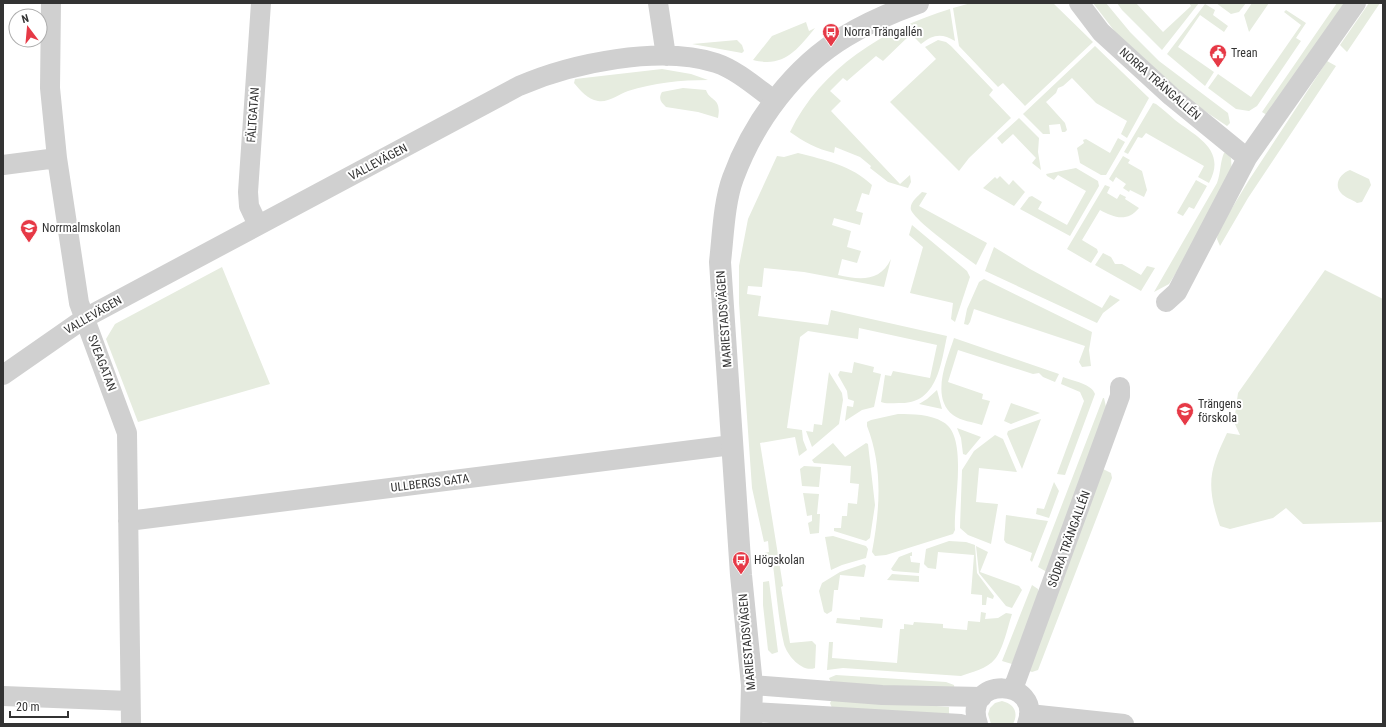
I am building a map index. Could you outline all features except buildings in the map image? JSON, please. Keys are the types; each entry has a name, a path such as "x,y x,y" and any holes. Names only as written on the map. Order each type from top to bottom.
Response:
{"street":[{"name":"SVEAGATAN","path":"51,3 50,88 57,158 79,303 127,433 131,724"},
{"name":"FÄLTGATAN","path":"258,225 249,206 248,192 260,3"},
{"path":"658,3 666,56"},
{"name":"MARIESTADSVÄGEN","path":"752,718 752,685 741,575 720,262 725,217 733,179 753,135 775,101 800,72 846,36 888,14 918,3"},
{"name":"NORRA TRÄNGALLÉN","path":"1079,3 1101,32 1162,89 1247,158"},
{"path":"1166,302 1177,292 1247,158 1356,3"},
{"name":"VALLEVÄGEN","path":"3,375 85,318 520,86 544,75 583,65 642,57 690,56 718,63 775,101"},
{"path":"3,165 57,158"},
{"name":"SÖDRA TRÄNGALLÉN","path":"1013,689 1101,452 1120,396 1120,387"},
{"name":"ULLBERGS GATA","path":"128,520 732,445"},
{"path":"752,685 882,694 982,697"},
{"path":"978,724 976,711 982,697 996,688 1004,687 1013,689 1025,699 1028,719 1124,724"},
{"path":"3,696 130,701"},
{"path":"752,718 961,724"}],"shaded area":[{"path":"971,3 1053,3 1093,42 1025,106 1003,83 998,87 959,46 953,8"},
{"path":"1093,3 1106,3 1130,32 1159,61 1228,113 1230,123 1227,126 1196,105 1119,37"},
{"path":"1117,3 1136,3 1163,32 1191,6 1189,3 1199,3 1162,50 1122,10"},
{"path":"1216,3 1246,3 1239,12 1231,14"},
{"path":"1252,3 1269,3 1249,32 1244,15"},
{"path":"1337,3 1349,3 1270,117 1262,112"},
{"path":"1369,3 1380,3 1347,52 1340,45"},
{"path":"1205,4 1215,10 1213,15 1228,26 1224,32 1200,15 1178,47 1214,72 1205,86 1167,54"},
{"path":"950,9 955,41 950,38 938,36 930,38 921,44 911,34 883,61 876,56 847,81 843,78 830,91 841,101 831,111 900,184 910,175 911,182 908,188 888,182 870,168 871,166 860,157 835,147 834,153 816,147 790,132 803,109 819,89 837,70 857,54 902,28 925,17"},
{"path":"1286,10 1306,23 1296,38 1301,41 1257,106 1249,111 1236,109 1208,88 1218,74 1251,97 1301,25 1284,12"},
{"path":"806,22 809,31 815,28 796,50 781,59 773,61 764,62 753,60 772,36"},
{"path":"737,40 742,45 744,51 742,53 692,44"},
{"path":"938,40 946,42 951,46 993,90 989,95 1011,118 969,158 959,171 890,102 936,59 925,47"},
{"path":"1095,46 1149,98 1127,138 1121,134 1127,121 1096,103 1072,78 1063,86 1058,88 1056,93 1046,102 1065,123 1067,130 1062,132 1060,124 1049,125 1050,134 1043,134 1023,114"},
{"path":"1327,61 1336,66 1248,198 1220,246 1217,239 1218,231 1249,180"},
{"path":"662,69 691,74 708,80 677,81 647,86 628,91 606,101 598,101 587,97 574,83 575,79"},
{"path":"683,88 706,90 717,103 719,111 718,118 698,112 666,107 661,102 660,97 662,92"},
{"path":"1153,103 1159,106 1200,139 1212,153 1214,172 1209,183 1198,177 1204,166 1146,133 1142,138 1138,137 1128,154 1124,152"},
{"path":"1019,118 1039,138 1038,152 1041,170 1032,163 1036,158 1013,134 1002,144 997,138"},
{"path":"1118,138 1125,142 1106,175 1101,175 1080,163 1077,148 1084,143 1083,140 1086,139 1110,153"},
{"path":"1226,152 1231,158 1232,174 1191,249 1169,284 1154,292 1217,183 1223,156"},
{"path":"798,153 837,164 864,178 872,185 869,195 862,193 856,211 863,213 860,225 834,218 832,225 851,231 847,247 861,251 857,263 842,259 838,275 854,278 869,278 881,272 891,259 884,287 804,272 764,268 762,287 748,286 747,294 761,296 758,316 828,325 831,310 947,336 939,370 935,381 929,390 922,397 912,402 899,403 881,402 885,375 891,376 893,371 930,378 937,345 859,328 858,339 808,331 800,337 787,428 802,430 803,440 807,450 799,456 795,437 760,443 783,586 781,587 790,643 812,641 816,645 815,668 810,669 800,666 788,653 784,644 772,558 765,559 764,553 769,552 768,541 764,542 752,488 739,303 739,266 748,219 777,156 784,157"},
{"path":"1123,156 1130,160 1128,163 1142,171 1147,190 1144,197 1130,190 1129,192 1123,188 1126,184 1116,177 1113,182 1109,179"},
{"path":"1076,168 1098,181 1099,186 1070,236 1020,209 1029,197 1032,196 1042,202 1038,209 1067,225 1086,191 1058,175 1054,180 1046,174"},
{"path":"1350,170 1369,179 1371,185 1362,202 1357,203 1344,196 1339,190 1339,179"},
{"path":"1000,176 1009,185 1013,180 1025,192 1014,206 983,188 995,177 997,179"},
{"path":"1196,180 1207,186 1194,209 1189,207 1183,216 1177,213"},
{"path":"1105,185 1110,187 1107,193 1117,199 1120,194 1139,208 1130,216 1125,217 1110,215 1100,210 1082,240 1097,249 1098,252 1091,263 1067,249"},
{"path":"922,192 927,193 919,206 987,243 976,265 940,238 914,215 911,210 911,205"},
{"path":"912,225 967,271 970,277 955,322 951,319 953,303 910,293 923,247 909,235"},
{"path":"994,247 1030,269 1102,308 1110,295 1120,300 1103,313 1097,323 985,271"},
{"path":"1103,253 1111,257 1115,264 1122,264 1141,275 1147,266 1155,268 1141,291 1095,265"},
{"path":"222,267 270,384 138,422 106,339 115,324"},
{"path":"1325,270 1383,299 1383,522 1303,524 1286,508 1273,518 1230,529 1220,526 1211,489 1213,468 1227,433 1240,435 1234,422 1238,393"},
{"path":"984,279 1092,332 1089,350 1091,366 1082,367 1079,362 1085,346 974,309 968,325 964,324 967,309 979,282"},
{"path":"954,338 1059,374 1055,382 1043,377 1039,373 1033,374 958,350 948,382 983,394 982,399 990,401 982,425 963,420 953,415 946,407 942,398 941,389 942,378"},
{"path":"854,362 874,367 873,372 881,374 874,407 862,410 845,421 847,406 853,407 854,401 848,399 847,391 838,375 840,371 852,373"},
{"path":"829,372 842,393 843,400 839,424 812,447 806,431 813,432 814,424 822,425"},
{"path":"1063,377 1086,385 1095,394 1065,475 1057,474 1084,401 1080,392 1061,384"},
{"path":"937,390 942,409 919,404 927,399"},
{"path":"1103,398 1107,411 1047,572 1038,567"},
{"path":"1011,403 1040,413 1011,424 1004,421"},
{"path":"898,414 915,414 933,417 943,422 951,430 956,441 958,455 955,530 953,534 886,555 875,556 872,552 877,520 878,473 876,457 867,422"},
{"path":"1041,419 1022,469 1007,434 1008,431"},
{"path":"957,428 981,437 966,455 963,454 961,438"},
{"path":"995,435 1003,439 1017,472 979,468 976,502 998,504 991,544 968,535 960,528 962,470 974,451"},
{"path":"833,443 845,457 866,443 868,444 875,505 870,538 866,541 834,531 834,528 841,528 842,516 847,516 848,503 857,504 859,484 850,483 851,466 814,463 812,460"},
{"path":"804,466 821,467 819,487 802,486 800,469"},
{"path":"1103,469 1111,473 1112,478 1038,670 1032,672 1027,670"},
{"path":"1054,482 1059,491 1049,518 1036,514 1037,508 1044,509"},
{"path":"803,493 819,494 817,514 820,514 819,533 810,534 808,523 812,521 812,515 807,516"},
{"path":"1006,515 1048,521 1032,562 1030,560 1032,553 1006,543 1004,540"},
{"path":"833,536 866,546 868,549 866,558 831,570 825,537"},
{"path":"949,541 966,542 975,545 977,573 994,596 993,599 987,597 986,605 982,605 982,595 971,594 974,555 938,552 936,569 928,568 924,564 926,549"},
{"path":"976,546 988,552 980,572 1019,586 1022,590 1012,608 1006,606 979,573"},
{"path":"912,552 912,556 910,556 911,562 920,563 919,573 893,571 891,569 899,557"},
{"path":"864,564 866,566 864,577 840,575 838,590 834,590 832,611 827,614 824,612 819,591 822,583 840,572"},
{"path":"892,574 919,576 919,582 887,580"},
{"path":"769,581 778,652 772,654 768,650 763,605 763,582"},
{"path":"1032,585 1038,589 1039,594 1012,664 1002,661"},
{"path":"981,612 986,613 985,619 998,618 1006,613 1012,614 998,655 984,668 974,672 961,676 843,668 827,670 829,642 833,642 832,658 897,663 900,629 904,629 904,624 913,625 914,622 943,624 943,628 967,630 968,621 980,622"},
{"path":"860,617 883,619 882,628 836,623 837,618 860,620"},
{"path":"836,675 946,682 954,685 955,692 831,683 829,678"},
{"path":"833,698 949,707 949,715 832,708 830,703"},
{"path":"1002,701 1012,706 1016,716 1015,720 1013,724 991,724 988,714 990,708 995,703"}],"place":[{"name":"Norra Trängallén","path":"831,47"},
{"name":"Trean","path":"1218,68"},
{"name":"Norrmalmskolan","path":"29,243"},
{"name":"Trängens förskola","path":"1185,426"},
{"name":"Högskolan","path":"741,575"}]}
